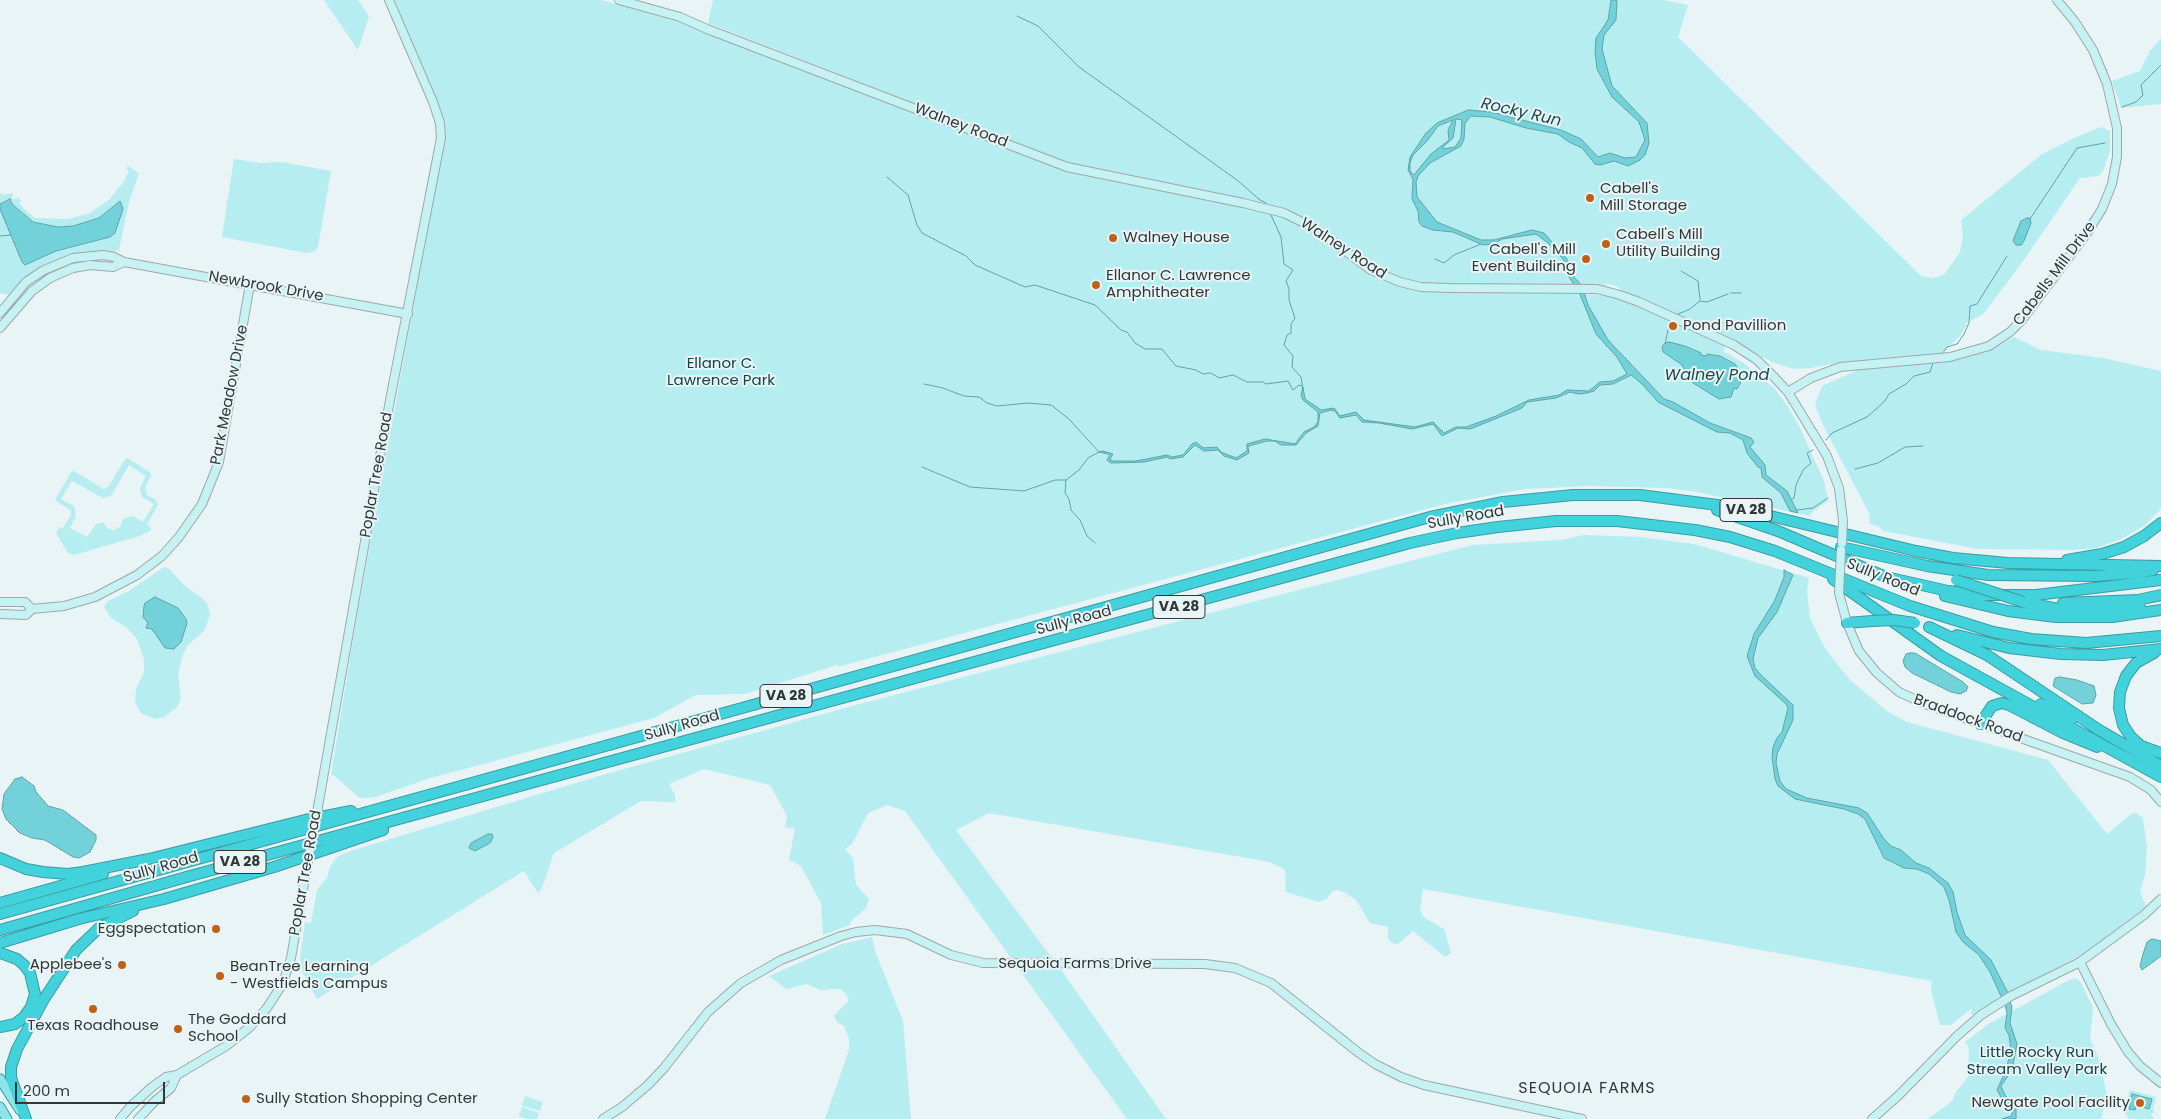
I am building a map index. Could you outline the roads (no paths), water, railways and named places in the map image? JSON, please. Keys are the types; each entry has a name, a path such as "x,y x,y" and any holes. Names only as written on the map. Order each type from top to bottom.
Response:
{"highway":[{"name":"Sully Road","path":"0,914 1430,517 1488,505 1544,498 1610,494 1660,498 1733,507 1928,554 2008,563 2161,567"},
{"path":"1660,498 1705,507 1747,520 1896,580 1965,602 2033,615 2099,618 2161,608"},
{"name":"Sully Road","path":"0,930 744,724 1100,629 1402,545 1457,533 1539,522 1617,521 1708,532 1752,543 1796,558 1910,606 1994,632 2030,639 2086,643 2161,636"},
{"path":"2008,563 2063,560 2113,551 2134,542 2161,523"},
{"path":"1841,546 1889,558 1957,571 2009,577 2129,584"},
{"path":"1796,558 1844,586 1926,647 2161,777"},
{"path":"1889,558 2023,602 2100,610 2161,608"},
{"path":"2009,577 2115,575 2161,567"},
{"path":"1896,580 1967,594 2008,596 2052,594 2161,580"},
{"path":"2048,606 2138,600 2161,595"},
{"path":"1847,623 1894,620 2009,648 2050,653 2103,655 2161,650"},
{"path":"1929,627 1986,655 2099,730 2161,766"},
{"path":"2161,650 2143,658 2130,670 2122,684 2119,700 2121,718 2131,737 2146,748 2161,753"},
{"path":"1961,667 2099,730"},
{"path":"1980,724 1992,706 2002,703 2010,705 2063,733 2121,756"},
{"path":"0,858 26,869 68,874 149,859 305,820 443,792"},
{"path":"0,942 79,919 164,899 274,867 482,798"},
{"path":"0,903 61,887 149,859"},
{"path":"26,1119 11,1078 13,1058 64,966 87,938 99,928 137,909 164,899"},
{"path":"0,953 16,959 24,965 30,973 34,994 31,1007 24,1017 15,1024 0,1027"}],"main road":[{"name":"Poplar Tree Road","path":"177,1075 226,1046 254,1023 277,994 291,958 390,400 439,156 441,130 433,102 389,0"},
{"name":"Walney Road","path":"619,0 680,17 1067,167 1251,204 1284,213 1314,228 1371,270 1400,282 1421,287 1605,290 1622,295 1734,345 1757,360 1788,392 1827,456 1841,500 1843,521 1841,546"},
{"name":"Cabells Mill Drive","path":"1788,392 1811,378 1840,367 1950,357 1975,351 1994,343 2010,332 2022,320 2087,234 2102,209 2112,184 2117,157 2118,128 2107,84 2093,50 2075,22 2057,0"},
{"name":"Newbrook Drive","path":"0,313 26,282 58,263 73,258 103,256 114,257 124,262 408,314"},
{"name":"Newbrook Drive","path":"0,328 32,291 50,278 73,268 90,265 113,267 124,262"},
{"name":"Park Meadow Drive","path":"0,602 25,602 32,608 64,606 95,597 118,587 137,575 162,556 179,537 194,517 208,492 219,462 250,284"},
{"name":"Braddock Road","path":"1841,546 1839,593 1847,623 1859,651 1877,673 1891,686 1916,700 2130,777 2151,790 2161,802"},
{"name":"Park Meadow Drive","path":"0,614 26,615 32,608"},
{"path":"1872,1119 1898,1096 1956,1036 1999,1003 2080,962 2132,925 2161,899"},
{"name":"Sequoia Farms Drive","path":"603,1119 622,1107 648,1085 664,1068 708,1012 742,983 781,960 841,936 875,930 907,934 951,955 976,962 1205,964 1235,968 1271,983 1359,1053 1401,1078 1424,1085 1582,1119"},
{"path":"2080,962 2124,1045 2140,1066 2161,1083"},
{"path":"120,1119 152,1086 166,1077 177,1075"},
{"path":"138,1119 155,1100 171,1088 177,1075"},
{"path":"0,1079 26,1119"},
{"path":"0,1107 7,1119"}],"water":[{"path":"1611,0 1617,0 1616,20 1604,35 1602,49 1612,86 1647,123 1649,143 1645,155 1640,160 1628,166 1614,161 1600,165 1595,164 1582,148 1558,134 1526,128 1490,117 1471,116 1465,123 1464,139 1461,146 1430,163 1418,176 1416,182 1417,197 1437,222 1481,240 1494,240 1532,230 1544,233 1567,259 1568,270 1582,286 1588,305 1608,340 1664,399 1673,402 1710,423 1751,438 1754,442 1750,447 1765,465 1766,475 1787,491 1798,513 1790,511 1781,493 1762,477 1761,468 1758,467 1747,453 1743,440 1730,433 1717,432 1658,402 1631,375 1613,384 1600,385 1594,391 1587,393 1570,392 1556,398 1527,402 1522,408 1470,429 1458,428 1442,436 1433,424 1412,429 1362,422 1356,415 1340,418 1335,411 1331,410 1320,413 1318,426 1306,433 1296,445 1281,445 1275,441 1267,441 1248,446 1249,453 1237,460 1224,456 1218,450 1204,451 1195,445 1183,457 1170,459 1167,457 1144,462 1111,463 1107,460 1110,455 1099,452 1103,451 1113,454 1110,459 1112,461 1136,461 1167,455 1172,457 1183,455 1196,442 1203,448 1217,447 1221,452 1236,458 1247,451 1247,444 1265,439 1295,444 1304,432 1314,427 1318,422 1318,412 1303,400 1301,395 1303,387 1305,399 1321,410 1334,408 1340,416 1356,412 1364,420 1415,427 1433,422 1444,433 1456,427 1466,427 1496,416 1529,400 1559,395 1567,390 1589,391 1600,382 1613,381 1627,374 1617,357 1596,334 1579,292 1567,274 1563,259 1548,243 1536,234 1502,239 1494,244 1483,245 1453,232 1433,230 1422,226 1412,199 1413,179 1408,170 1410,157 1426,133 1437,123 1468,110 1491,112 1561,130 1581,139 1598,157 1610,153 1625,158 1636,157 1645,140 1639,122 1612,97 1597,69 1596,38 1608,20","holes":["1456,119 1462,120 1461,138 1455,147 1443,149 1453,138","1453,120 1448,130 1449,140 1431,154 1414,175 1410,171 1413,155 1438,126"]},
{"path":"10,199 12,204 33,222 58,227 73,226 99,218 120,201 123,209 115,233 110,237 56,251 25,265 22,262 0,209 0,204"},
{"path":"2030,218 2031,223 2024,241 2021,245 2016,245 2013,241 2014,238 2021,221"},
{"name":"Walney Pond","path":"1669,342 1685,346 1701,353 1701,355 1720,356 1735,364 1740,372 1741,382 1737,389 1734,388 1731,397 1719,399 1693,383 1681,364 1663,352 1662,347 1665,343"},
{"path":"1784,570 1793,575 1777,612 1758,638 1753,659 1755,668 1761,675 1793,705 1793,720 1777,754 1776,763 1780,781 1786,789 1807,798 1859,808 1867,813 1884,839 1891,846 1901,850 1916,863 1929,868 1948,883 1953,892 1957,912 1965,935 1991,960 2008,993 2012,1008 2010,1023 2017,1044 2012,1070 2001,1086 2005,1095 2016,1107 2016,1119 2002,1119 2011,1116 2014,1109 2002,1099 1997,1090 2006,1070 2011,1050 2009,1035 2005,1028 2007,1013 2005,1005 1990,972 1979,955 1963,942 1956,932 1944,887 1929,874 1917,869 1904,868 1884,858 1865,819 1858,814 1844,809 1795,799 1778,786 1775,779 1772,757 1773,747 1782,732 1788,708 1755,676 1747,656 1754,634 1775,600 1784,577"},
{"path":"155,597 178,608 186,619 187,623 181,642 174,649 165,648 152,629 146,628 148,623 143,617 144,606 145,603"},
{"path":"1915,653 1963,682 1968,687 1966,691 1960,694 1951,692 1912,673 1905,667 1903,661 1906,654"},
{"path":"2060,677 2094,686 2096,695 2093,703 2082,704 2053,686 2055,678"},
{"path":"22,777 34,786 36,792 48,806 63,810 96,835 96,840 90,852 79,858 73,857 45,840 32,838 20,833 6,819 2,809 4,794 15,779"},
{"path":"488,834 492,834 493,837 490,843 475,851 469,848 471,843"},
{"path":"2152,939 2161,941 2161,956 2142,970 2140,966 2143,954 2147,942"},
{"path":"2132,1094 2152,1099 2149,1109 2136,1105 2135,1110 2129,1109"}],"waterway":[{"path":"1017,16 1038,26 1079,67 1237,180 1266,203"},
{"path":"2122,107 2136,102 2143,95 2141,85 2161,65"},
{"path":"2030,219 2077,148 2105,143"},
{"path":"887,177 908,195 917,225 922,233 966,256 975,265 1025,287 1035,285 1095,305 1121,330 1127,332 1135,343 1145,349 1162,349 1176,366 1196,370 1203,374 1211,373 1219,378 1233,375 1247,382 1263,382 1266,384 1288,381 1293,390 1299,385 1302,386"},
{"path":"1271,215 1281,237 1284,264 1293,270 1286,281 1289,289 1289,300 1295,318 1291,324 1291,333 1287,335 1284,345 1293,356 1292,367 1301,377 1303,390"},
{"path":"0,236 11,235"},
{"path":"1435,259 1444,263 1454,255 1481,244"},
{"path":"1942,354 1947,347 1957,344 1963,336 1969,323 1970,306 1977,304 2007,256"},
{"path":"1681,271 1698,281 1700,300"},
{"path":"1731,293 1741,293"},
{"path":"1676,315 1690,309 1700,301 1707,302 1728,294"},
{"path":"1665,344 1670,321"},
{"path":"1826,440 1832,433 1867,417 1884,402 1889,394 1906,384 1914,376 1930,372 1933,363"},
{"path":"922,467 970,487 1024,491 1055,480 1066,480 1079,470 1088,458 1099,452 1069,419 1051,405 1028,403 997,406 987,403 979,397 964,396 943,388 924,384"},
{"path":"1855,469 1878,463 1905,447 1923,446"},
{"path":"1791,500 1794,498 1796,485 1803,470 1811,463 1807,453 1813,450"},
{"path":"1066,480 1065,493 1069,499 1071,510 1080,520 1087,536 1095,543"},
{"path":"1797,510 1813,508 1828,498"}],"place":[{"name":"Cabell's Mill Storage","path":"1590,198"},
{"name":"Walney House","path":"1113,238"},
{"name":"Cabell's Mill Utility Building","path":"1606,244"},
{"name":"Cabell's Mill Event Building","path":"1586,259"},
{"name":"Ellanor C. Lawrence Amphitheater","path":"1096,285"},
{"name":"Pond Pavillion","path":"1673,326"},
{"name":"Eggspectation","path":"216,929"},
{"name":"Applebee's","path":"122,965"},
{"name":"BeanTree Learning - Westfields Campus","path":"220,976"},
{"name":"Texas Roadhouse","path":"93,1009"},
{"name":"The Goddard School","path":"178,1029"},
{"name":"Sully Station Shopping Center","path":"246,1099"},
{"name":"Newgate Pool Facility","path":"2140,1103"}],"district":[{"name":"SEQUOIA FARMS","path":"1587,1089"}],"water label":[{"name":"Rocky Run","path":"1521,113"}],"park label":[{"name":"Ellanor C. Lawrence Park","path":"721,372"},
{"name":"Little Rocky Run Stream Valley Park","path":"2037,1062"}]}
